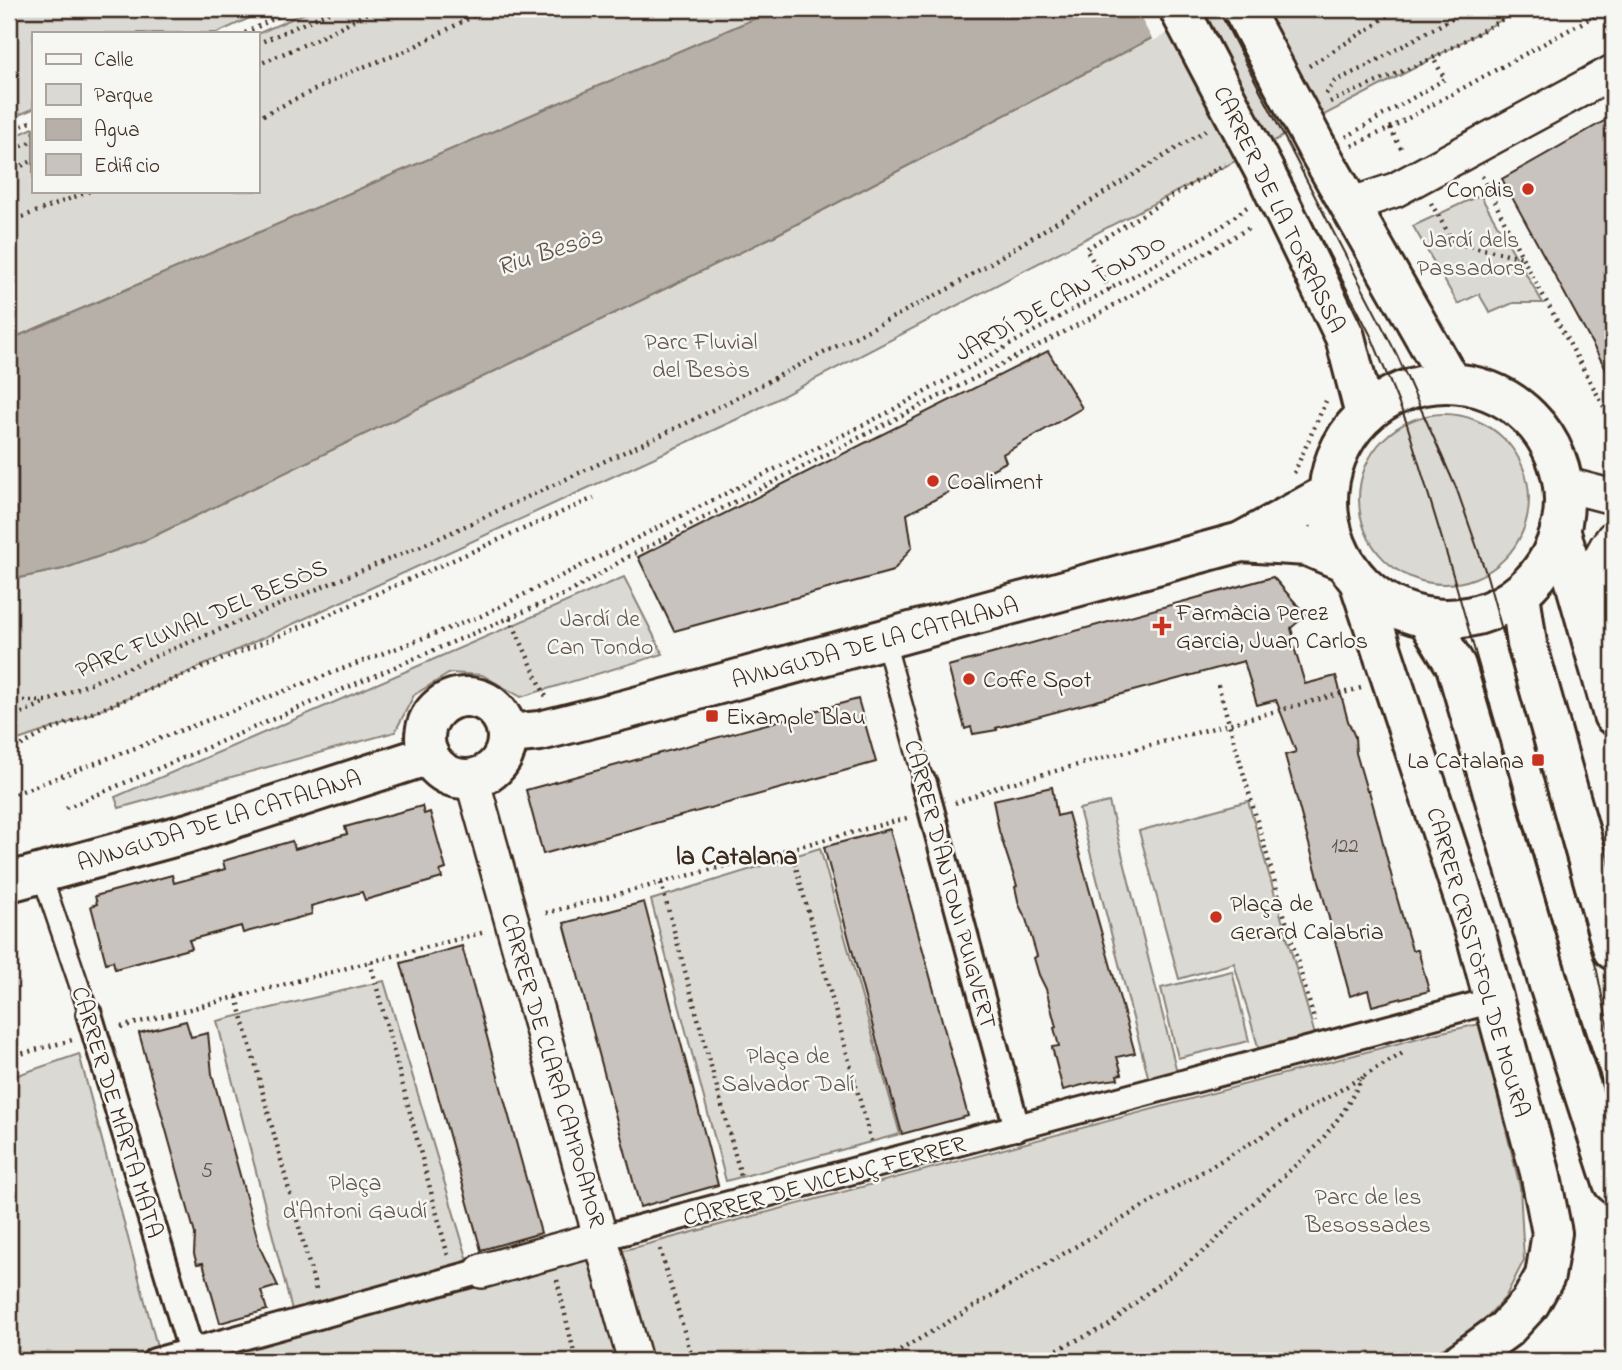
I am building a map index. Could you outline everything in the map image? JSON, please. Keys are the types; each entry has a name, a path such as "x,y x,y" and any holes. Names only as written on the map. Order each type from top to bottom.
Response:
{"street":[{"name":"CARRER DE LA TORRASSA","path":"1179,9 1266,174 1345,337 1365,415"},
{"path":"1243,9 1334,145 1350,205 1451,383"},
{"path":"1350,205 1407,185 1613,72"},
{"path":"1451,383 1483,389 1512,403 1536,425 1553,452 1563,484 1564,507 1560,529 1546,565 1520,593 1492,610 1466,618 1427,619 1391,607 1352,572 1332,536 1328,494 1331,474 1344,442 1365,415 1391,397 1420,386 1451,383"},
{"path":"1563,484 1613,497"},
{"name":"AVINGUDA DE LA CATALANA","path":"508,734 566,725 1241,542 1328,494"},
{"path":"1560,529 1613,715"},
{"name":"AVINGUDA DE LA CATALANA","path":"1241,542 1307,546 1352,572"},
{"path":"1588,628 1591,585 1607,545"},
{"name":"CARRER CRISTÒFOL DE MOURA","path":"1352,572 1477,937 1540,1172 1552,1233 1545,1276 1530,1303 1506,1329 1462,1361"},
{"path":"1520,593 1527,644 1613,950"},
{"path":"1427,619 1456,666 1549,985 1613,1183"},
{"path":"470,696 484,700 496,709 504,720 508,734 507,747 495,768 472,779 459,779 436,766 425,741 426,727 433,713 456,697 470,696"},
{"name":"AVINGUDA DE LA CATALANA","path":"25,877 192,832 429,755"},
{"name":"CARRER DE CLARA CAMPOAMOR","path":"472,779 635,1361"},
{"name":"CARRER D'ANTONI PUIGVERT","path":"924,783 1017,1128"},
{"name":"CARRER DE VICENÇ FERRER","path":"155,1361 601,1238 1494,1000"},
{"name":"CARRER DE MARTA MATA","path":"92,1024 191,1351"}],"lane":[{"name":"CARRER D'ANTONI PUIGVERT","path":"885,640 924,783"},
{"name":"CARRER DE MARTA MATA","path":"25,877 92,1024"}],"path":[{"path":"246,32 293,9"},
{"path":"259,43 336,9"},
{"path":"259,64 317,39 375,9"},
{"path":"259,117 355,70 407,51 487,9"},
{"path":"1304,69 1376,25 1395,9"},
{"path":"1460,9 1462,13 1469,9"},
{"path":"1328,104 1433,58 1521,9"},
{"path":"1334,145 1390,128 1607,9"},
{"path":"1334,145 1445,79 1433,58"},
{"path":"9,131 32,121"},
{"name":"PARC FLUVIAL DEL BESÒS","path":"9,701 48,701 435,540 691,421 950,288 1210,127"},
{"path":"1390,128 1405,155"},
{"path":"9,152 32,141"},
{"path":"9,171 32,161"},
{"path":"1480,172 1522,257 1613,423"},
{"path":"9,222 87,192"},
{"path":"1430,201 1454,243 1522,257"},
{"name":"JARDÍ DE CAN TONDO","path":"9,796 481,616 888,412 1221,227 1242,210"},
{"name":"JARDÍ DE CAN TONDO","path":"66,808 572,591 626,558 1093,317 1251,228"},
{"path":"1290,482 1326,399"},
{"path":"9,752 46,732 303,626 594,498"},
{"path":"510,618 548,700"},
{"path":"1218,685 1322,1046"},
{"path":"546,913 931,812 1000,786 1362,687"},
{"path":"9,719 48,701"},
{"path":"791,849 878,1166"},
{"path":"661,883 748,1200"},
{"path":"9,1057 92,1024 237,997 488,931"},
{"path":"370,962 468,1275"},
{"path":"237,997 323,1315"},
{"path":"882,1361 1406,1052"},
{"path":"1032,1361 1108,1326 1209,1247 1317,1146 1344,1111 1363,1077"},
{"path":"657,1242 693,1361"},
{"path":"552,1252 576,1361"}],"green space":[{"path":"9,9 269,9 219,32 32,32 32,109 9,119"},
{"path":"314,9 777,9 9,340 9,139 32,128 32,192 259,192 259,33"},
{"name":"Parc Fluvial del Besòs","path":"1207,9 1521,9 1424,63 744,416 167,682 71,722 9,743 9,580 63,569 148,539 772,237"},
{"name":"Jardí dels Passadors","path":"1480,195 1543,303 1513,303 1490,313 1479,294 1458,304 1413,226"},
{"path":"1444,414 1477,420 1504,439 1523,466 1529,499 1523,532 1504,559 1477,578 1444,584 1411,578 1384,559 1365,532 1359,499 1365,466 1384,439 1411,420"},
{"name":"Jardí de Can Tondo","path":"624,577 663,654 521,697 482,675 450,673 414,695 395,732 119,808 115,797"},
{"path":"1248,801 1315,1035 1259,1050 1234,963 1179,979 1139,831"},
{"path":"1109,802 1177,1072 1149,1080 1079,809"},
{"name":"Plaça de Salvador Dalí","path":"820,848 900,1134 726,1181 651,900"},
{"path":"1232,971 1249,1041 1178,1058 1161,988"},
{"name":"Plaça d'Antoni Gaudí","path":"384,981 469,1264 293,1314 217,1021"},
{"name":"Parc de les Besossades","path":"1480,1024 1520,1187 1524,1260 1505,1298 1474,1330 1440,1350 1398,1361 201,1361 1437,1033"},
{"path":"79,1054 158,1350 115,1361 9,1361 9,1078"}],"water":[{"name":"Riu Besòs","path":"777,9 1207,9 772,237 148,539 63,569 9,580 9,340"}],"pier":[{"path":"1136,9 1210,9 1153,41"}],"building":[{"path":"1613,116 1613,382 1502,179"},
{"path":"1048,351 1082,408 1003,454 1006,462 907,514 912,547 893,571 674,631 638,557"},
{"path":"1273,577 1306,615 1291,628 1305,684 1336,676 1412,950 1418,950 1429,991 1372,1006 1368,990 1350,996 1285,755 1296,752 1276,700 1257,705 1244,661 996,728 997,730 973,734 971,727 965,729 948,666"},
{"path":"858,699 876,762 543,854 526,790"},
{"path":"1052,787 1057,816 1068,813 1135,1053 1117,1057 1122,1074 1117,1075 1118,1079 1063,1090 1052,1047 1059,1046 1054,1028 1056,1027 1034,958 1037,956 1026,919 1019,905 1017,886 999,831 993,800"},
{"path":"422,806 424,814 430,812 446,869 440,871 442,878 365,900 362,892 311,906 312,914 243,933 241,926 189,940 192,948 115,969 113,961 106,963 91,906 97,904 95,896 172,875 174,883 225,869 223,861 292,841 295,849 347,834 345,827"},
{"path":"890,829 968,1116 902,1134 824,847"},
{"path":"644,902 718,1185 640,1207 564,923"},
{"path":"462,946 541,1233 481,1250 401,963"},
{"path":"186,1021 191,1037 208,1033 212,1074 260,1248 278,1286 261,1291 267,1310 220,1323 203,1263 197,1264 194,1254 195,1234 139,1033"}],"tram line":[{"path":"1203,9 1371,336 1406,421 1456,585 1583,1029 1613,1121"},
{"path":"1218,9 1397,355 1457,490 1487,576 1597,971 1613,1051"}],"place":[{"name":"Condis","path":"1528,189"},
{"name":"Coaliment","path":"933,481"},
{"name":"Farmàcia Perez Garcia, Juan Carlos","path":"1162,626"},
{"name":"Coffe Spot","path":"969,679"},
{"name":"Eixample Blau","path":"712,716"},
{"name":"La Catalana","path":"1538,760"},
{"name":"Plaça de Gerard Calabria","path":"1216,917"}],"district":[{"name":"la Catalana","path":"737,855"}]}
